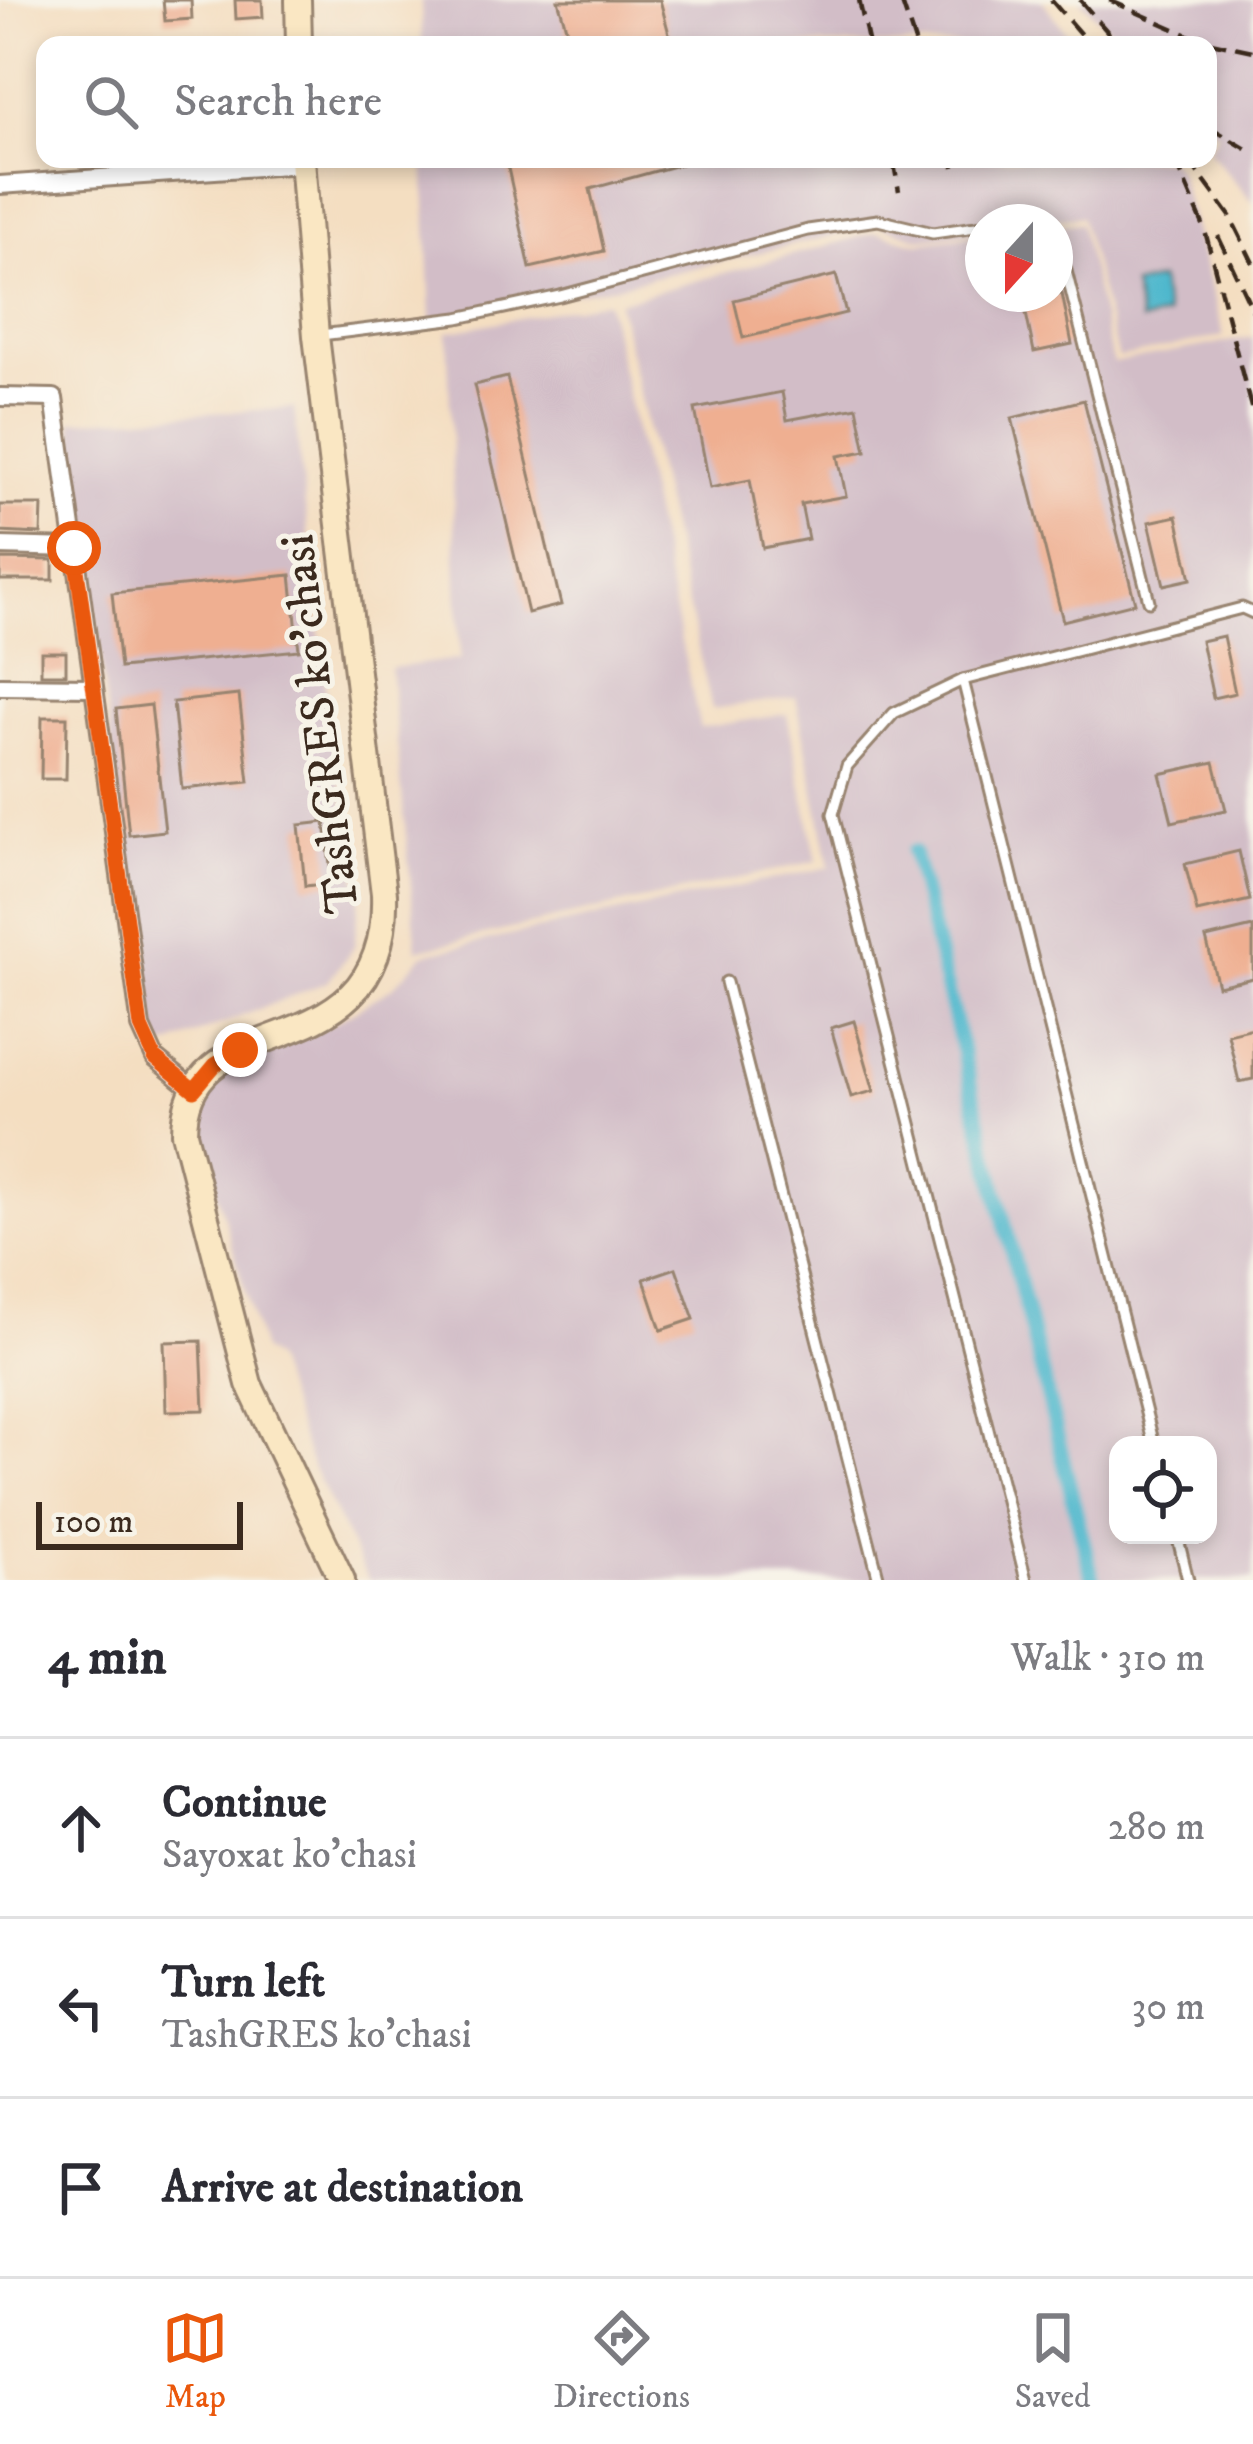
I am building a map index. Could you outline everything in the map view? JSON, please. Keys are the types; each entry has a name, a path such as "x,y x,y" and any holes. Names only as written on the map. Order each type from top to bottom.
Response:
{"main road":[{"path":"298,0 299,36"},
{"name":"TashGRES ko'chasi","path":"194,1090 227,1056 325,1016 352,998 374,968 384,933 384,893 316,335 302,168"},
{"path":"194,1090 185,1115 185,1142 249,1384 342,1580"}],"street":[{"path":"0,185 223,168"},
{"path":"0,397 54,398 141,1027 155,1058 194,1090"},
{"path":"0,546 74,548"},
{"path":"0,686 91,687"}],"lane":[{"path":"316,335 458,318 540,301 808,230 878,220 933,233 965,229"},
{"path":"1073,303 1149,601"},
{"path":"1026,1580 833,814 847,766 894,712 963,680 1242,608 1253,613"},
{"path":"963,680 1152,1436"},
{"path":"727,982 879,1580"},
{"path":"1179,1544 1188,1580"}],"shaded area":[{"path":"421,0 1042,0 1069,36 422,36"},
{"path":"1080,0 1253,0 1253,203 1217,161 1217,36 1116,36"},
{"path":"424,168 1176,168 1224,336 1118,358 1081,217 1073,217 1073,204 965,204 965,233 920,239 879,225 615,286 431,320"},
{"path":"1080,223 1113,363 1253,337 1253,1580 368,1580 309,1460 273,1359 262,1351 195,1115 225,1071 336,1022 392,988 424,954 830,867 796,697 712,709 618,302 877,232 917,243 965,237 965,312 1073,312 1073,224"},
{"path":"607,301 700,728 787,714 817,861 417,950 390,668 460,659 447,332"},
{"path":"294,408 327,701 360,897 354,947 327,982 155,1051 145,1019 72,421"}],"water":[{"path":"1159,280 1167,315 1141,322 1133,286"}],"building":[{"path":"163,0 191,0 192,19 165,21"},
{"path":"235,0 262,0 263,17 236,19"},
{"path":"558,0 660,0 670,36 568,36"},
{"path":"508,168 667,168 590,189 604,251 530,268"},
{"path":"836,275 846,313 743,338 734,300"},
{"path":"1026,312 1066,312 1072,344 1034,352"},
{"path":"507,377 561,605 528,613 474,385"},
{"path":"782,392 787,420 857,407 866,451 838,456 846,496 801,504 808,539 763,548 750,480 710,488 695,409"},
{"path":"1084,400 1135,603 1063,621 1012,418"},
{"path":"0,505 42,505 41,534 0,532"},
{"path":"1177,516 1191,579 1164,585 1149,522"},
{"path":"0,559 53,560 53,580 0,580"},
{"path":"291,575 299,650 120,668 112,593"},
{"path":"1223,636 1235,693 1213,698 1201,641"},
{"path":"41,652 66,652 66,674 41,674"},
{"path":"239,695 249,782 182,789 173,702"},
{"path":"151,705 165,831 129,835 116,709"},
{"path":"42,717 67,717 66,779 41,779"},
{"path":"1214,762 1226,810 1172,822 1160,774"},
{"path":"325,822 332,883 305,886 299,825"},
{"path":"1239,851 1250,900 1197,912 1185,864"},
{"path":"1253,927 1253,978 1218,986 1206,938"},
{"path":"854,1021 874,1091 851,1097 831,1028"},
{"path":"1253,1028 1253,1079 1239,1082 1228,1034"},
{"path":"676,1268 694,1319 661,1330 644,1279"},
{"path":"201,1341 204,1410 166,1411 164,1342"}],"waterway":[{"path":"913,852 1093,1580"}],"railway":[{"path":"859,0 867,36"},
{"path":"901,0 913,36"},
{"path":"1051,0 1082,36"},
{"path":"1080,0 1111,36"},
{"path":"1109,0 1190,36"},
{"path":"1217,43 1253,51"},
{"path":"1217,131 1253,153"},
{"path":"895,168 899,191"},
{"path":"1179,168 1204,227 1253,415"},
{"path":"1195,168 1230,216 1253,263"},
{"path":"1218,236 1253,311"}],"route":[{"path":"74,548 141,1027 155,1058 194,1090 215,1065 240,1050"}]}
